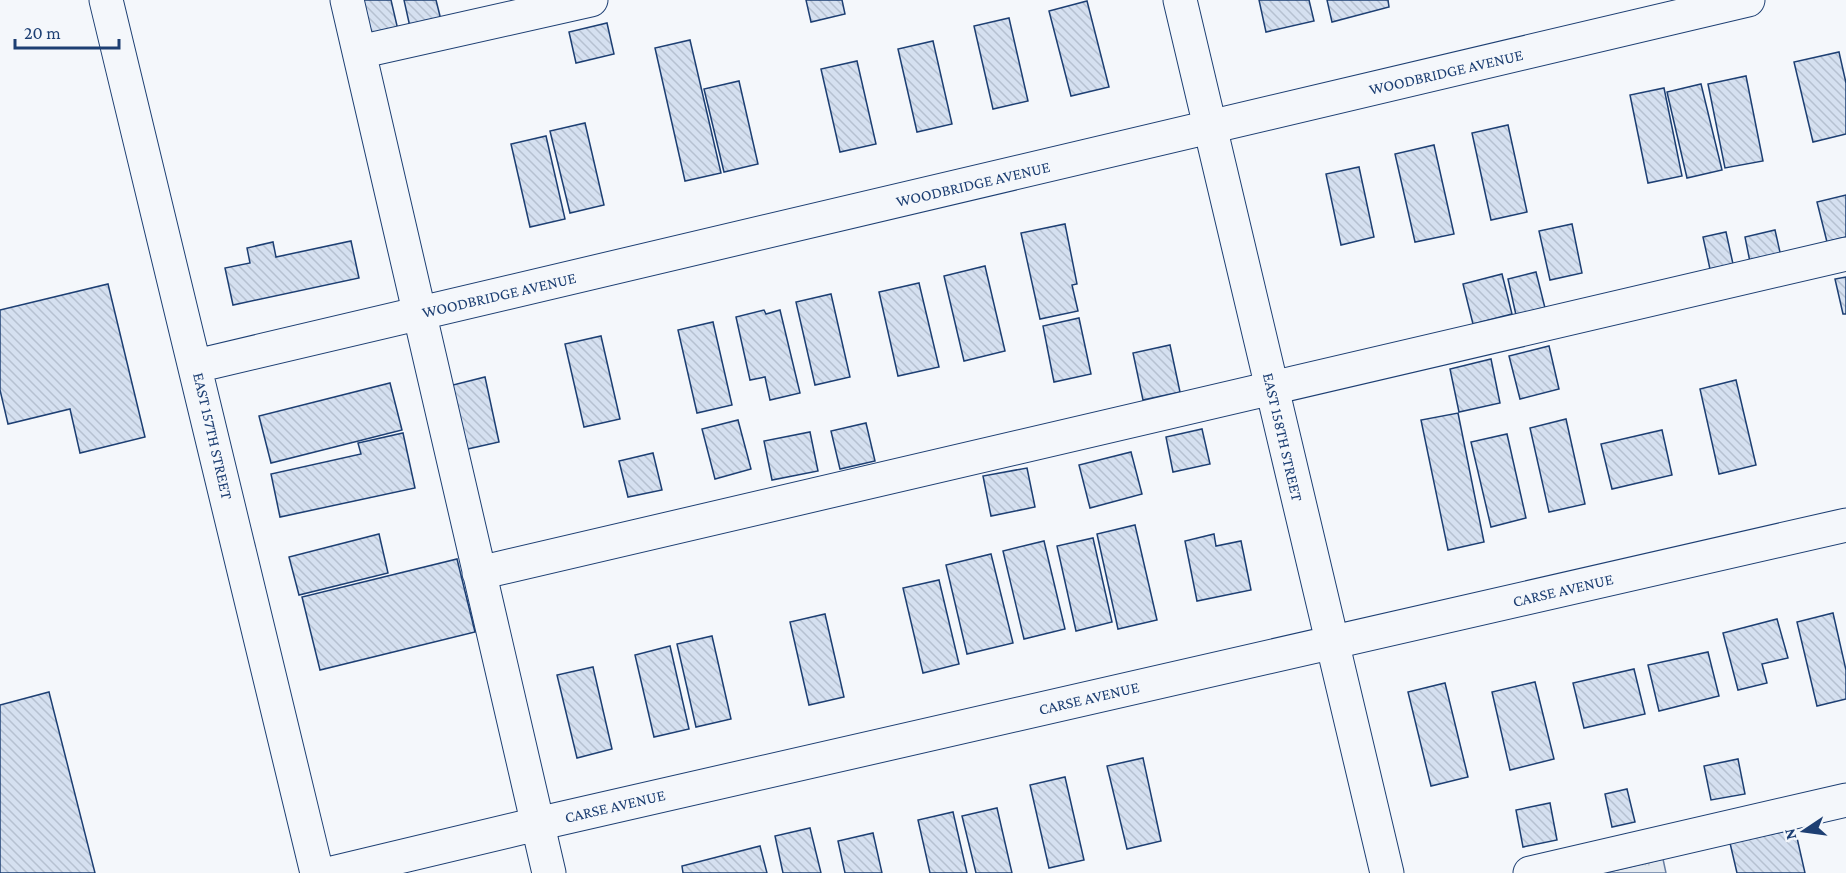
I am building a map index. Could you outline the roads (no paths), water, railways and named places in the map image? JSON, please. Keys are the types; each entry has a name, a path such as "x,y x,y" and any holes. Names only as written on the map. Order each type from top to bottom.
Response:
{"street":[{"name":"EAST 157TH STREET","path":"106,0 317,873"},
{"path":"347,0 549,873"},
{"path":"359,52 591,0"},
{"name":"EAST 158TH STREET","path":"1180,0 1387,873"},
{"name":"WOODBRIDGE AVENUE","path":"196,366 1209,129 1748,0"},
{"path":"479,573 1846,254"},
{"name":"CARSE AVENUE","path":"332,873 537,824 1846,525"},
{"path":"1530,873 1846,800"}]}
